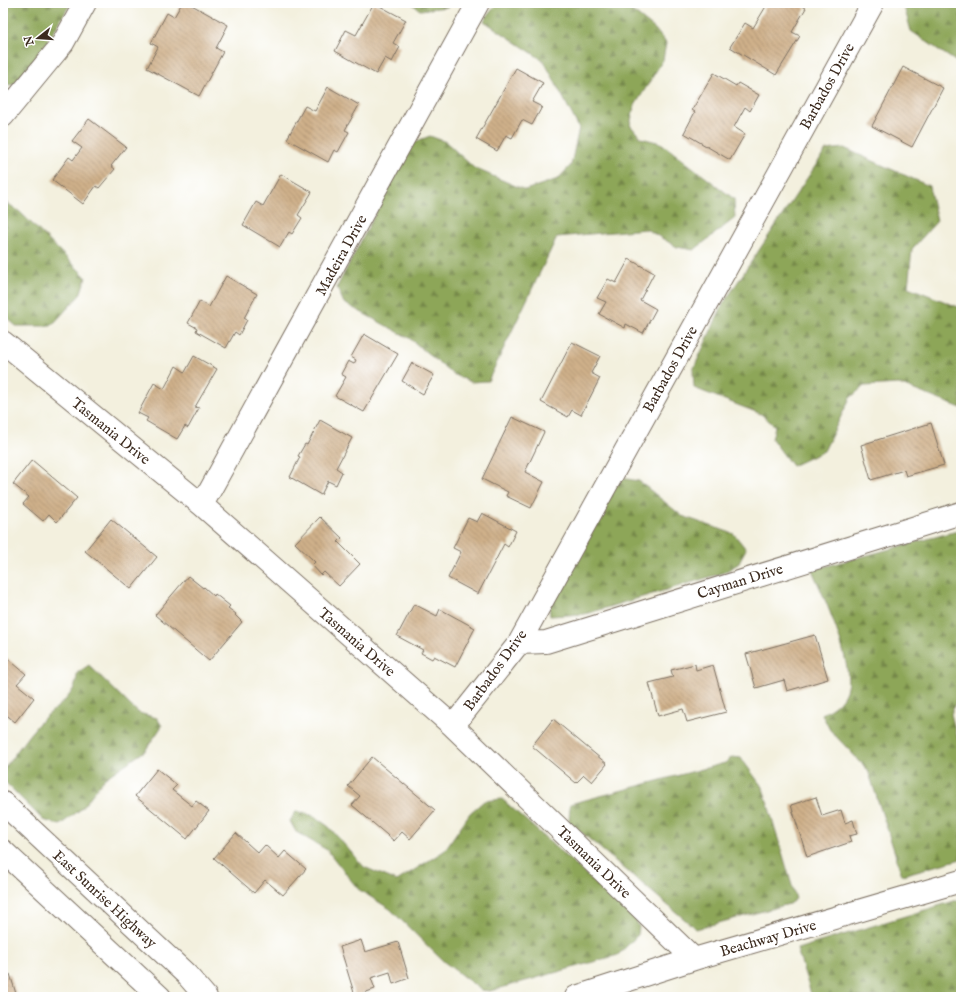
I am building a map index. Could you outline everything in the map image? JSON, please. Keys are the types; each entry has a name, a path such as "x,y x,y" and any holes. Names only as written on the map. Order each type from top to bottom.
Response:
{"street":[{"path":"3,116 63,43 85,3"},
{"name":"Madeira Drive","path":"202,506 478,3"},
{"name":"Barbados Drive","path":"453,726 518,642 873,3"},
{"name":"Tasmania Drive","path":"3,342 202,506 453,726 694,959"},
{"name":"Cayman Drive","path":"518,642 546,642 961,513"},
{"name":"East Sunrise Highway","path":"3,803 186,974 206,997"},
{"path":"3,851 160,997"},
{"name":"Beachway Drive","path":"576,997 694,959 961,881"}],"green space":[{"path":"3,3 71,3 40,54 13,85 3,84"},
{"path":"411,3 452,3 447,7 420,10"},
{"path":"497,3 622,3 655,29 666,43 663,60 634,107 630,125 641,138 661,143 734,199 735,218 694,250 677,247 646,229 557,237 488,381 471,382 453,374 409,338 344,303 337,287 412,143 430,136 446,142 474,168 525,190 558,179 571,165 579,128 544,61 484,21"},
{"path":"903,3 961,3 961,65 911,31"},
{"path":"844,148 929,186 937,221 912,249 908,287 961,308 961,408 899,384 864,386 850,398 824,451 792,466 772,439 775,426 761,414 694,388 693,370 723,304 826,150"},
{"path":"3,200 20,212 86,277 80,295 51,326 16,326 3,314"},
{"path":"621,478 639,481 682,516 734,534 746,549 738,564 723,573 585,614 550,616 547,579"},
{"path":"961,530 961,695 958,696 951,714 961,750 961,859 902,875 868,770 830,730 822,714 842,699 846,691 848,680 843,648 812,570"},
{"path":"89,665 139,713 157,718 162,726 145,751 105,778 81,809 60,825 43,820 3,780 3,770 39,723 69,696 76,682 77,673"},
{"path":"732,757 741,758 763,788 796,899 789,904 696,929 569,822 570,804 725,763"},
{"path":"502,799 635,918 639,927 638,935 618,955 490,991 481,990 443,961 390,909 358,889 327,850 296,832 290,821 296,811 314,816 329,827 364,867 397,881 444,851 470,813 484,801"},
{"path":"961,899 961,997 812,997 797,949"}],"building":[{"path":"182,3 188,3 228,25 216,48 223,52 199,96 147,68 158,47 151,43 167,13 174,17"},
{"path":"374,3 406,20 393,43 400,47 392,62 385,58 376,74 335,51 346,30 356,35"},
{"path":"768,3 797,3 806,8 792,32 800,36 776,75 730,47 745,23 753,28"},
{"path":"903,67 943,88 912,147 872,126"},
{"path":"516,68 543,83 532,102 542,107 532,125 522,120 512,138 506,135 497,151 476,139"},
{"path":"714,73 736,86 738,83 759,95 750,111 745,107 734,127 745,134 730,160 684,133 695,112 692,110"},
{"path":"328,87 359,105 345,130 349,132 338,152 334,150 328,162 287,139 305,106 315,111"},
{"path":"89,119 126,147 111,166 115,169 99,188 96,186 83,204 52,180 69,157 73,160 82,148 72,141"},
{"path":"281,174 312,192 298,215 302,218 292,234 289,232 280,247 243,225 256,202 263,206"},
{"path":"629,259 654,273 640,300 656,309 643,333 626,324 625,328 599,314 606,302 597,298 608,279 616,283"},
{"path":"226,276 257,294 244,318 247,320 239,335 235,332 226,348 196,331 197,328 188,323 200,301 209,307"},
{"path":"364,334 398,354 364,412 335,396 346,377 341,374 348,361 354,364 356,360 351,357"},
{"path":"572,342 600,356 591,373 600,378 581,415 572,410 568,417 541,402"},
{"path":"194,356 217,369 195,407 199,408 188,428 185,426 177,439 146,421 148,418 138,413 154,383 164,389 176,366 185,372"},
{"path":"412,363 434,375 423,394 402,381"},
{"path":"512,417 544,432 525,472 544,482 531,508 506,496 508,492 482,479"},
{"path":"320,420 352,438 336,468 342,472 336,485 328,481 321,495 290,477 300,457 298,456 305,444 307,445"},
{"path":"931,423 944,465 906,476 904,470 871,480 861,445"},
{"path":"32,460 77,498 57,522 49,514 43,521 23,504 29,497 13,484"},
{"path":"482,513 516,531 508,547 504,544 478,594 448,578 461,552 453,548 468,518 477,522"},
{"path":"320,517 342,538 338,542 360,564 339,586 324,572 321,575 312,565 315,562 295,543"},
{"path":"111,519 157,557 131,589 85,551"},
{"path":"188,576 230,606 228,608 236,614 235,615 242,622 209,661 155,615"},
{"path":"414,604 437,616 440,609 475,628 455,667 434,656 432,659 421,653 423,650 397,636"},
{"path":"815,635 828,679 787,691 784,680 756,688 746,654"},
{"path":"6,657 26,674 17,684 34,698 15,722 3,712 3,661"},
{"path":"695,664 696,670 713,665 726,712 687,722 683,709 658,716 649,683 673,677 671,670"},
{"path":"553,719 607,764 592,782 584,775 576,783 532,746"},
{"path":"372,757 435,810 410,839 402,832 394,841 352,805 360,796 348,786"},
{"path":"157,769 177,785 172,790 192,806 196,801 209,811 187,839 135,796"},
{"path":"816,797 822,816 841,810 845,823 853,820 857,834 849,836 851,842 807,857 791,805"},
{"path":"236,833 258,853 265,845 279,858 285,851 306,869 283,895 265,880 254,893 214,858"},
{"path":"361,940 365,952 398,942 409,978 393,984 390,972 371,978 375,989 355,996 340,947"},
{"path":"10,974 17,997 3,997 3,976"}]}
